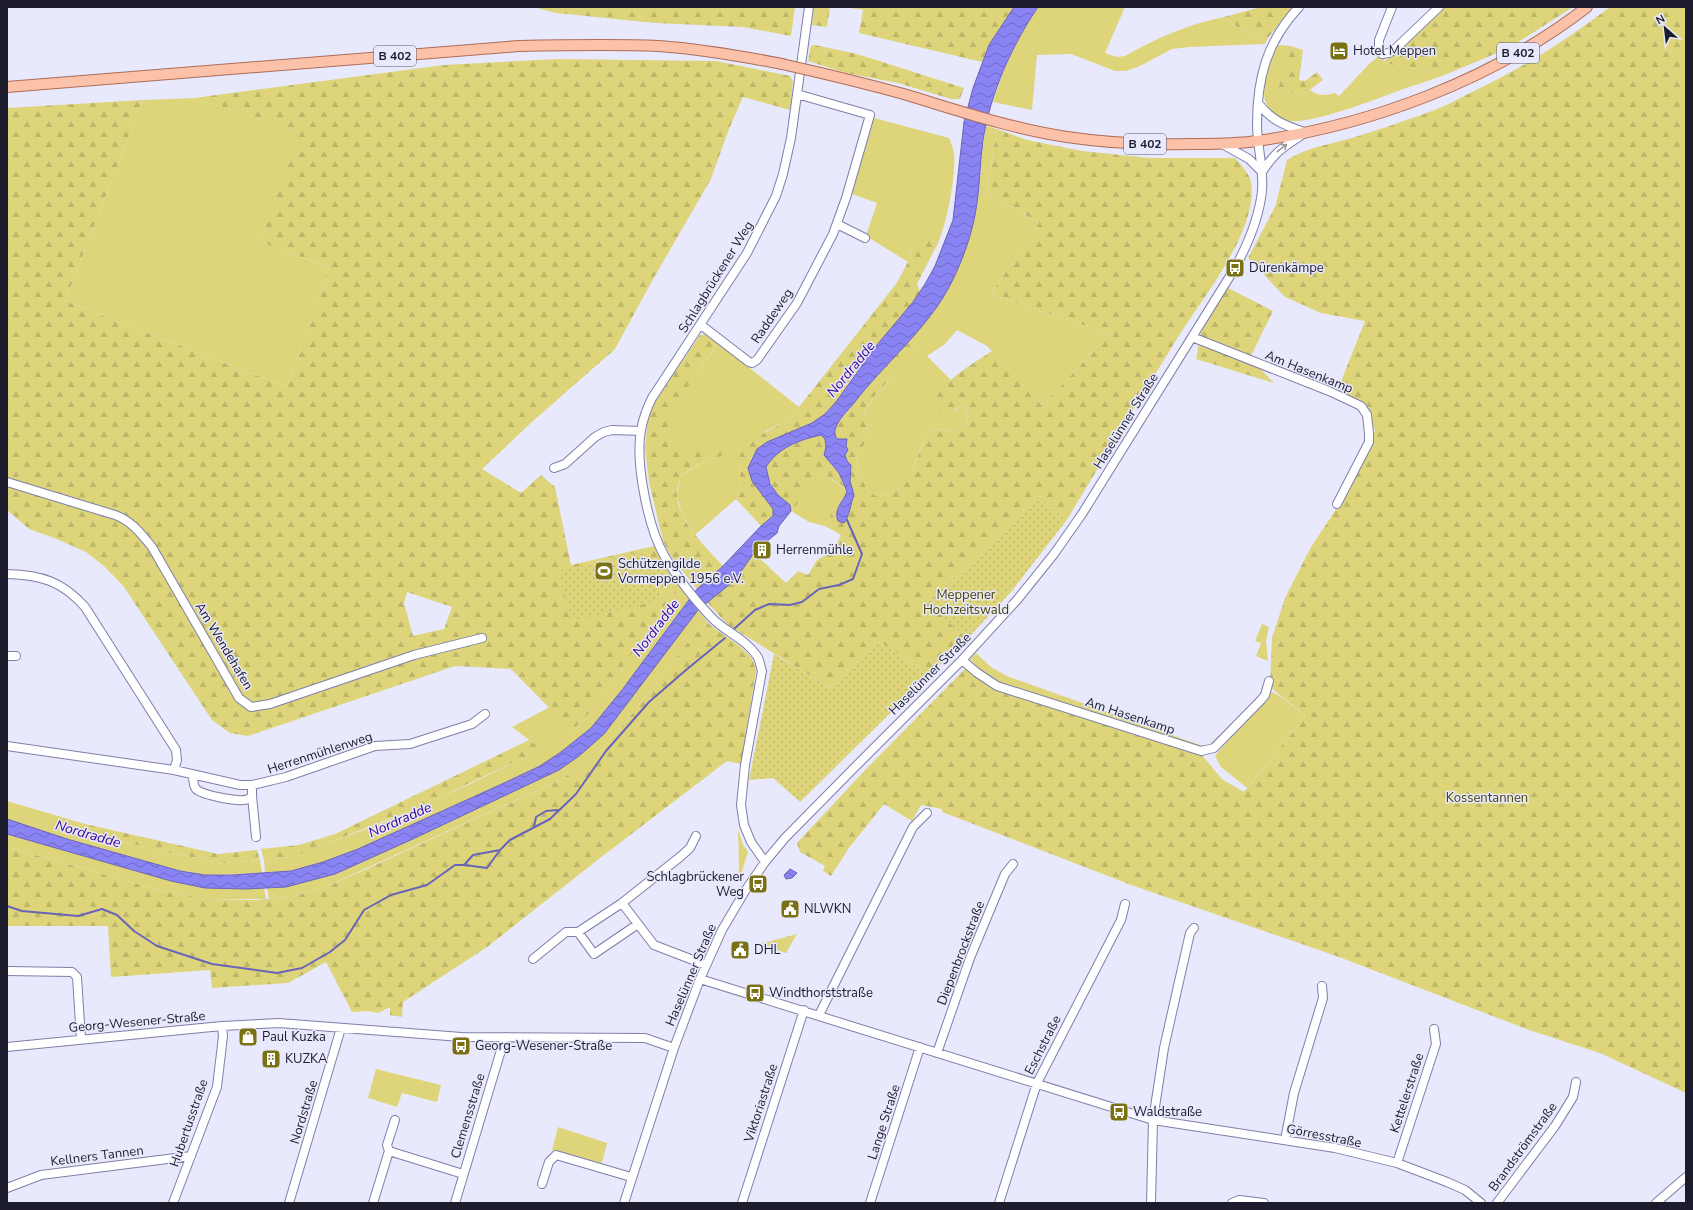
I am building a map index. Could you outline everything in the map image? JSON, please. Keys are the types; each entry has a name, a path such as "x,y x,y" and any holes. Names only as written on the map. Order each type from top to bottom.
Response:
{"main road":[{"name":"B 402","path":"7,87 519,46 586,44 660,46 731,54 782,64 821,73 1031,131 1084,139 1162,144 1221,144 1259,140 1306,132 1402,105 1475,76 1524,50 1587,7"}],"street":[{"name":"Schlagbrückener Weg","path":"765,862 751,842 744,825 741,805 745,765 762,671 758,657 748,646 724,630 712,618 665,557 655,535 641,470 641,431 647,408 652,398 747,253 776,196 787,156 797,94 808,7"},
{"path":"1259,140 1257,124 1258,103 1259,86 1263,67 1269,50 1289,17 1299,7"},
{"path":"1392,7 1379,40 1379,51 1382,54 1389,53 1396,48 1439,7"},
{"name":"Raddeweg","path":"701,325 749,362 752,363 757,360 797,303 833,234 846,198 870,115 797,94"},
{"path":"1258,103 1265,112 1278,122 1306,132"},
{"path":"1221,144 1249,158 1262,172 1272,157 1281,148 1306,132"},
{"name":"Haselünner Straße","path":"624,1203 631,1177 674,1048 700,979 722,930 745,891 765,862 852,770 962,660 1017,600 1054,554 1082,514 1235,268 1249,242 1258,213 1262,190 1259,140"},
{"path":"837,224 865,238"},
{"name":"Am Hasenkamp","path":"1192,337 1329,391 1361,406 1367,415 1369,442 1337,504"},
{"path":"554,468 566,464 595,438 604,432 612,430 641,431"},
{"name":"Am Wendehafen","path":"7,482 126,519 139,531 152,548 239,698 251,707 270,704 414,655 482,638"},
{"path":"7,574 26,575 48,580 74,594 86,607 176,750 177,760 174,770"},
{"name":"Am Hasenkamp","path":"962,660 976,672 998,686 1201,751 1214,748 1261,700 1265,695 1269,681"},
{"name":"Herrenmühlenweg","path":"7,746 174,770 240,784 252,785 286,777 376,746 410,744 472,724 485,714"},
{"path":"193,774 192,781 196,789 201,793 240,801 248,799 252,796"},
{"path":"252,785 256,837"},
{"path":"819,1015 913,827 927,813"},
{"path":"533,959 566,932 578,932 622,904 690,848 696,836"},
{"name":"Diepenbrockstraße","path":"937,1053 975,945 1005,874 1013,864"},
{"path":"622,904 654,945 706,965"},
{"name":"Eschstraße","path":"999,1203 1037,1083 1121,920 1125,904"},
{"path":"578,932 594,954 638,924"},
{"path":"1152,1203 1153,1120 1164,1048 1190,933 1194,928"},
{"path":"7,971 72,972 77,977 80,1039"},
{"path":"700,979 804,1010 920,1048 1153,1120"},
{"path":"1285,1140 1294,1093 1323,998 1322,986"},
{"name":"Viktoriastraße","path":"742,1203 804,1010"},
{"name":"Georg-Wesener-Straße","path":"7,1047 222,1026 279,1023 460,1037 644,1038 674,1048"},
{"name":"Hubertusstraße","path":"173,1203 217,1087 223,1036 222,1026"},
{"name":"Nordstraße","path":"288,1203 341,1028"},
{"name":"Kettelerstraße","path":"1396,1164 1436,1044 1434,1029"},
{"name":"Clemensstraße","path":"455,1203 505,1037"},
{"name":"Lange Straße","path":"870,1203 920,1048"},
{"name":"Brandströmstraße","path":"1497,1203 1555,1126 1573,1097 1576,1082"},
{"path":"373,1203 389,1151 388,1145 395,1120"},
{"name":"Görresstraße","path":"1153,1120 1334,1148 1396,1164 1459,1187 1481,1203"},
{"path":"389,1151 463,1174"},
{"path":"542,1184 549,1162 556,1155 631,1177"},
{"name":"Kellners Tannen","path":"7,1188 41,1175 191,1156"},
{"path":"1656,1203 1686,1177"},
{"path":"1232,1203 1240,1200 1264,1203"}],"green space":[{"path":"533,7 795,7 791,36 743,27 655,23 556,13"},
{"path":"814,7 830,7 827,27 812,25"},
{"path":"845,7 1014,7 989,45 982,62 859,33 863,10"},
{"path":"1038,7 1125,7 1105,53 1117,57 1125,56 1149,43 1185,28 1224,17 1242,30 1268,38 1265,44 1172,49 1140,66 1126,71 1115,71 1071,54 1037,55 1032,110 993,102 1001,77 1012,53"},
{"path":"1261,7 1291,8 1268,38 1242,30 1224,17"},
{"path":"1442,7 1573,7 1509,48 1454,71 1430,71 1382,63 1394,54"},
{"name":"Kossentannen","path":"1610,7 1686,7 1686,1093 1600,1053 1529,1030 1339,957 1134,886 942,812 942,809 921,805 912,821 884,804 849,848 831,876 823,871 825,866 800,852 797,843 865,770 965,669 996,688 1201,754 1222,779 1244,792 1306,716 1270,687 1272,638 1285,598 1311,547 1337,508 1372,440 1375,431 1367,406 1338,389 1365,321 1321,313 1285,297 1248,258 1275,207 1287,160 1311,149 1355,137 1428,113 1448,104 1527,63 1561,42"},
{"path":"815,45 857,54 964,88 960,99 951,99 898,83 846,73 808,61 811,46"},
{"path":"1279,45 1291,46 1279,90 1303,95 1310,90 1325,95 1335,93 1339,96 1369,64 1379,56 1385,56 1383,63 1430,71 1454,71 1325,116 1308,120 1283,120 1272,113 1264,97 1267,67 1275,49"},
{"path":"1291,46 1303,50 1299,80 1305,81 1317,72 1323,80 1303,95 1278,90"},
{"path":"557,59 716,61 790,76 793,82 790,110 743,97 729,129 711,179 652,281 615,349 533,421 482,469 521,493 541,475 555,487 571,565 654,546 661,560 651,566 662,600 658,583 670,574 681,589 669,599 596,706 572,731 511,669 455,666 248,736 230,733 212,720 124,587 104,566 86,552 57,539 29,529 7,510 7,108 143,100 65,301 287,387 329,267 260,242 298,132 194,98 444,65","holes":["407,592 452,607 444,629 413,636 404,603"]},
{"path":"194,98 299,132 260,242 329,267 287,387 65,301 143,100"},
{"path":"874,118 949,138 954,151 954,174 950,199 945,224 938,243 926,237 912,248 908,262 866,236 877,203 852,194"},
{"path":"986,126 997,129 986,195 1014,208 1039,223 991,294 1110,334 1042,406 987,346 957,330 945,344 927,356 951,380 938,395 954,411 962,404 967,414 966,423 958,431 951,432 937,429 929,433 921,446 908,481 900,488 890,493 878,496 866,488 859,472 856,460 859,451 865,444 867,438 865,412 880,390 918,349 908,340 933,309 953,278 967,244 977,205"},
{"path":"997,129 1027,140 1082,151 1150,158 1235,158 1247,173 1252,187 1251,201 1247,218 1241,235 1222,270 1165,357 1066,521 1039,496 979,556 927,602 967,639 928,676 879,641 830,688 728,625 707,602 735,579 754,553 786,583 798,571 808,575 817,560 833,551 841,535 825,526 844,487 824,474 791,511 790,505 781,498 771,484 766,467 771,460 790,445 821,435 825,439 831,465 839,473 847,491 838,509 837,517 839,521 848,512 854,495 850,481 851,465 847,461 845,455 848,450 841,440 837,439 835,435 836,427 860,395 908,340 918,349 880,389 865,411 867,438 865,444 857,455 856,460 859,472 866,488 878,496 897,490 905,483 910,476 925,439 929,433 937,429 954,432 966,423 967,412 962,404 946,414 939,412 934,402 945,386 968,367 992,351 1042,406 1110,334 991,294 1039,223 1014,208 986,195"},
{"path":"926,237 938,243 917,284 920,292 871,353 834,404 817,420 767,443 758,450 751,459 764,496 773,509 773,516 761,526 736,499 740,489 739,457 748,442 784,422 799,407 896,284 908,262 912,248 919,238"},
{"path":"1228,288 1273,311 1250,358 1274,383 1196,359 1201,332"},
{"path":"707,334 718,343 691,381 684,394 672,422 670,437 670,452 723,448 724,455 700,464 680,477 677,489 679,506 688,525 723,566 697,589 670,555 663,541 649,482 645,449 648,418 656,400 700,335"},
{"path":"718,343 799,407 784,422 766,431 739,457 740,489 736,499 695,535 682,514 677,496 680,477 700,464 723,455 670,452 670,429 673,415 682,396"},
{"path":"824,474 844,488 825,526 809,522 791,511"},
{"name":"Meppener Hochzeitswald","path":"1039,496 1066,521 1011,592 967,639 927,602 979,556"},
{"path":"643,551 651,566 661,560 670,574 658,583 662,600 571,621 559,571"},
{"path":"681,589 689,599 622,690 591,728 561,752 540,766 358,849 323,862 291,871 265,873 264,860 290,857 377,825 472,783 541,749 512,727 550,707 572,731 596,706 669,599"},
{"path":"698,610 708,623 695,633 621,728 600,751 580,767 560,780 325,887 291,897 269,899 267,888 286,887 415,838 559,770 579,756 604,734"},
{"path":"708,623 749,654 753,660 756,671 741,764 727,761 487,947 403,1002 402,1017 390,1015 390,1007 378,1013 368,1011 352,1012 326,962 288,983 212,988 210,970 111,977 108,926 7,926 7,847 163,891 206,899 256,900 291,897 325,887 560,780 580,767 600,751 621,728 695,633"},
{"path":"1262,624 1269,627 1266,641 1268,661 1256,656 1261,643 1255,641"},
{"path":"879,641 928,676 800,802 773,778 749,780 774,654 830,688"},
{"path":"976,653 991,667 1007,676 1200,745 1209,745 1249,707 1255,699 1259,701 1209,747 1200,748 999,684 979,669 970,659"},
{"path":"1270,691 1280,696 1306,716 1247,788 1221,767 1215,756"},
{"path":"529,740 542,749 419,807 303,853 290,857 264,860 261,849 299,845 335,834"},
{"path":"7,801 85,824 84,832 169,853 208,860 215,864 260,860 262,873 205,875 180,871 67,839 7,819"},
{"path":"85,824 218,854 257,850 260,860 215,864 208,860 169,853 84,832"},
{"path":"738,829 743,845 748,852 740,878 738,877"},
{"path":"7,834 171,881 205,888 264,888 266,899 206,899 163,891 7,847"},
{"path":"797,934 786,953 759,944"},
{"path":"376,1069 441,1085 437,1102 402,1093 397,1107 368,1098"},
{"path":"558,1127 607,1143 601,1166 552,1150"}],"water":[{"path":"1014,7 1038,7 1019,38 1003,70 991,105 983,140 975,214 970,237 958,269 939,304 928,319 865,389 841,418 835,429 837,439 847,439 846,446 848,450 845,455 847,461 851,465 850,481 854,495 846,521 844,523 838,521 837,513 847,491 839,473 824,455 826,447 825,439 821,435 790,445 777,454 766,467 770,484 778,495 790,505 791,511 779,526 777,533 765,543 762,540 752,551 754,553 735,580 698,610 604,734 579,756 559,770 335,874 286,887 246,889 205,888 171,881 7,834 7,819 67,839 180,871 205,875 232,875 291,871 323,862 358,849 540,766 561,752 591,728 622,690 697,589 723,566 761,526 773,516 773,509 752,481 748,468 757,449 767,442 812,423 825,414 836,402 876,346 913,302 925,284 935,266 953,220 964,122 973,88 989,45"},
{"path":"790,869 797,873 792,878 786,879 784,875"}],"waterway":[{"path":"734,629 755,610 769,604 790,605 802,602 819,589 839,585 853,579 862,554 847,520"},
{"path":"7,906 22,911 78,916 102,909 117,915 134,931 157,946 212,964 277,973 302,968 330,952 345,940 364,910 391,895 427,885 455,865 464,865 473,855 500,850 510,840 550,819 576,794 606,751 649,702 725,638"},
{"path":"534,827 536,817 546,811 558,810"},
{"path":"465,865 487,868 500,850"}],"place":[{"name":"Hotel Meppen","path":"1339,51"},
{"name":"Dürenkämpe","path":"1235,268"},
{"name":"Herrenmühle","path":"762,550"},
{"name":"Schützengilde Vormeppen 1956 e.V.","path":"604,571"},
{"name":"Schlagbrückener Weg","path":"758,884"},
{"name":"NLWKN","path":"790,909"},
{"name":"DHL","path":"740,950"},
{"name":"Windthorststraße","path":"755,993"},
{"name":"Paul Kuzka","path":"248,1037"},
{"name":"Georg-Wesener-Straße","path":"461,1046"},
{"name":"KUZKA","path":"271,1059"},
{"name":"Waldstraße","path":"1119,1112"}],"water label":[{"name":"Nordradde","path":"851,369"},
{"name":"Nordradde","path":"656,628"},
{"name":"Nordradde","path":"400,820"},
{"name":"Nordradde","path":"88,834"}]}
